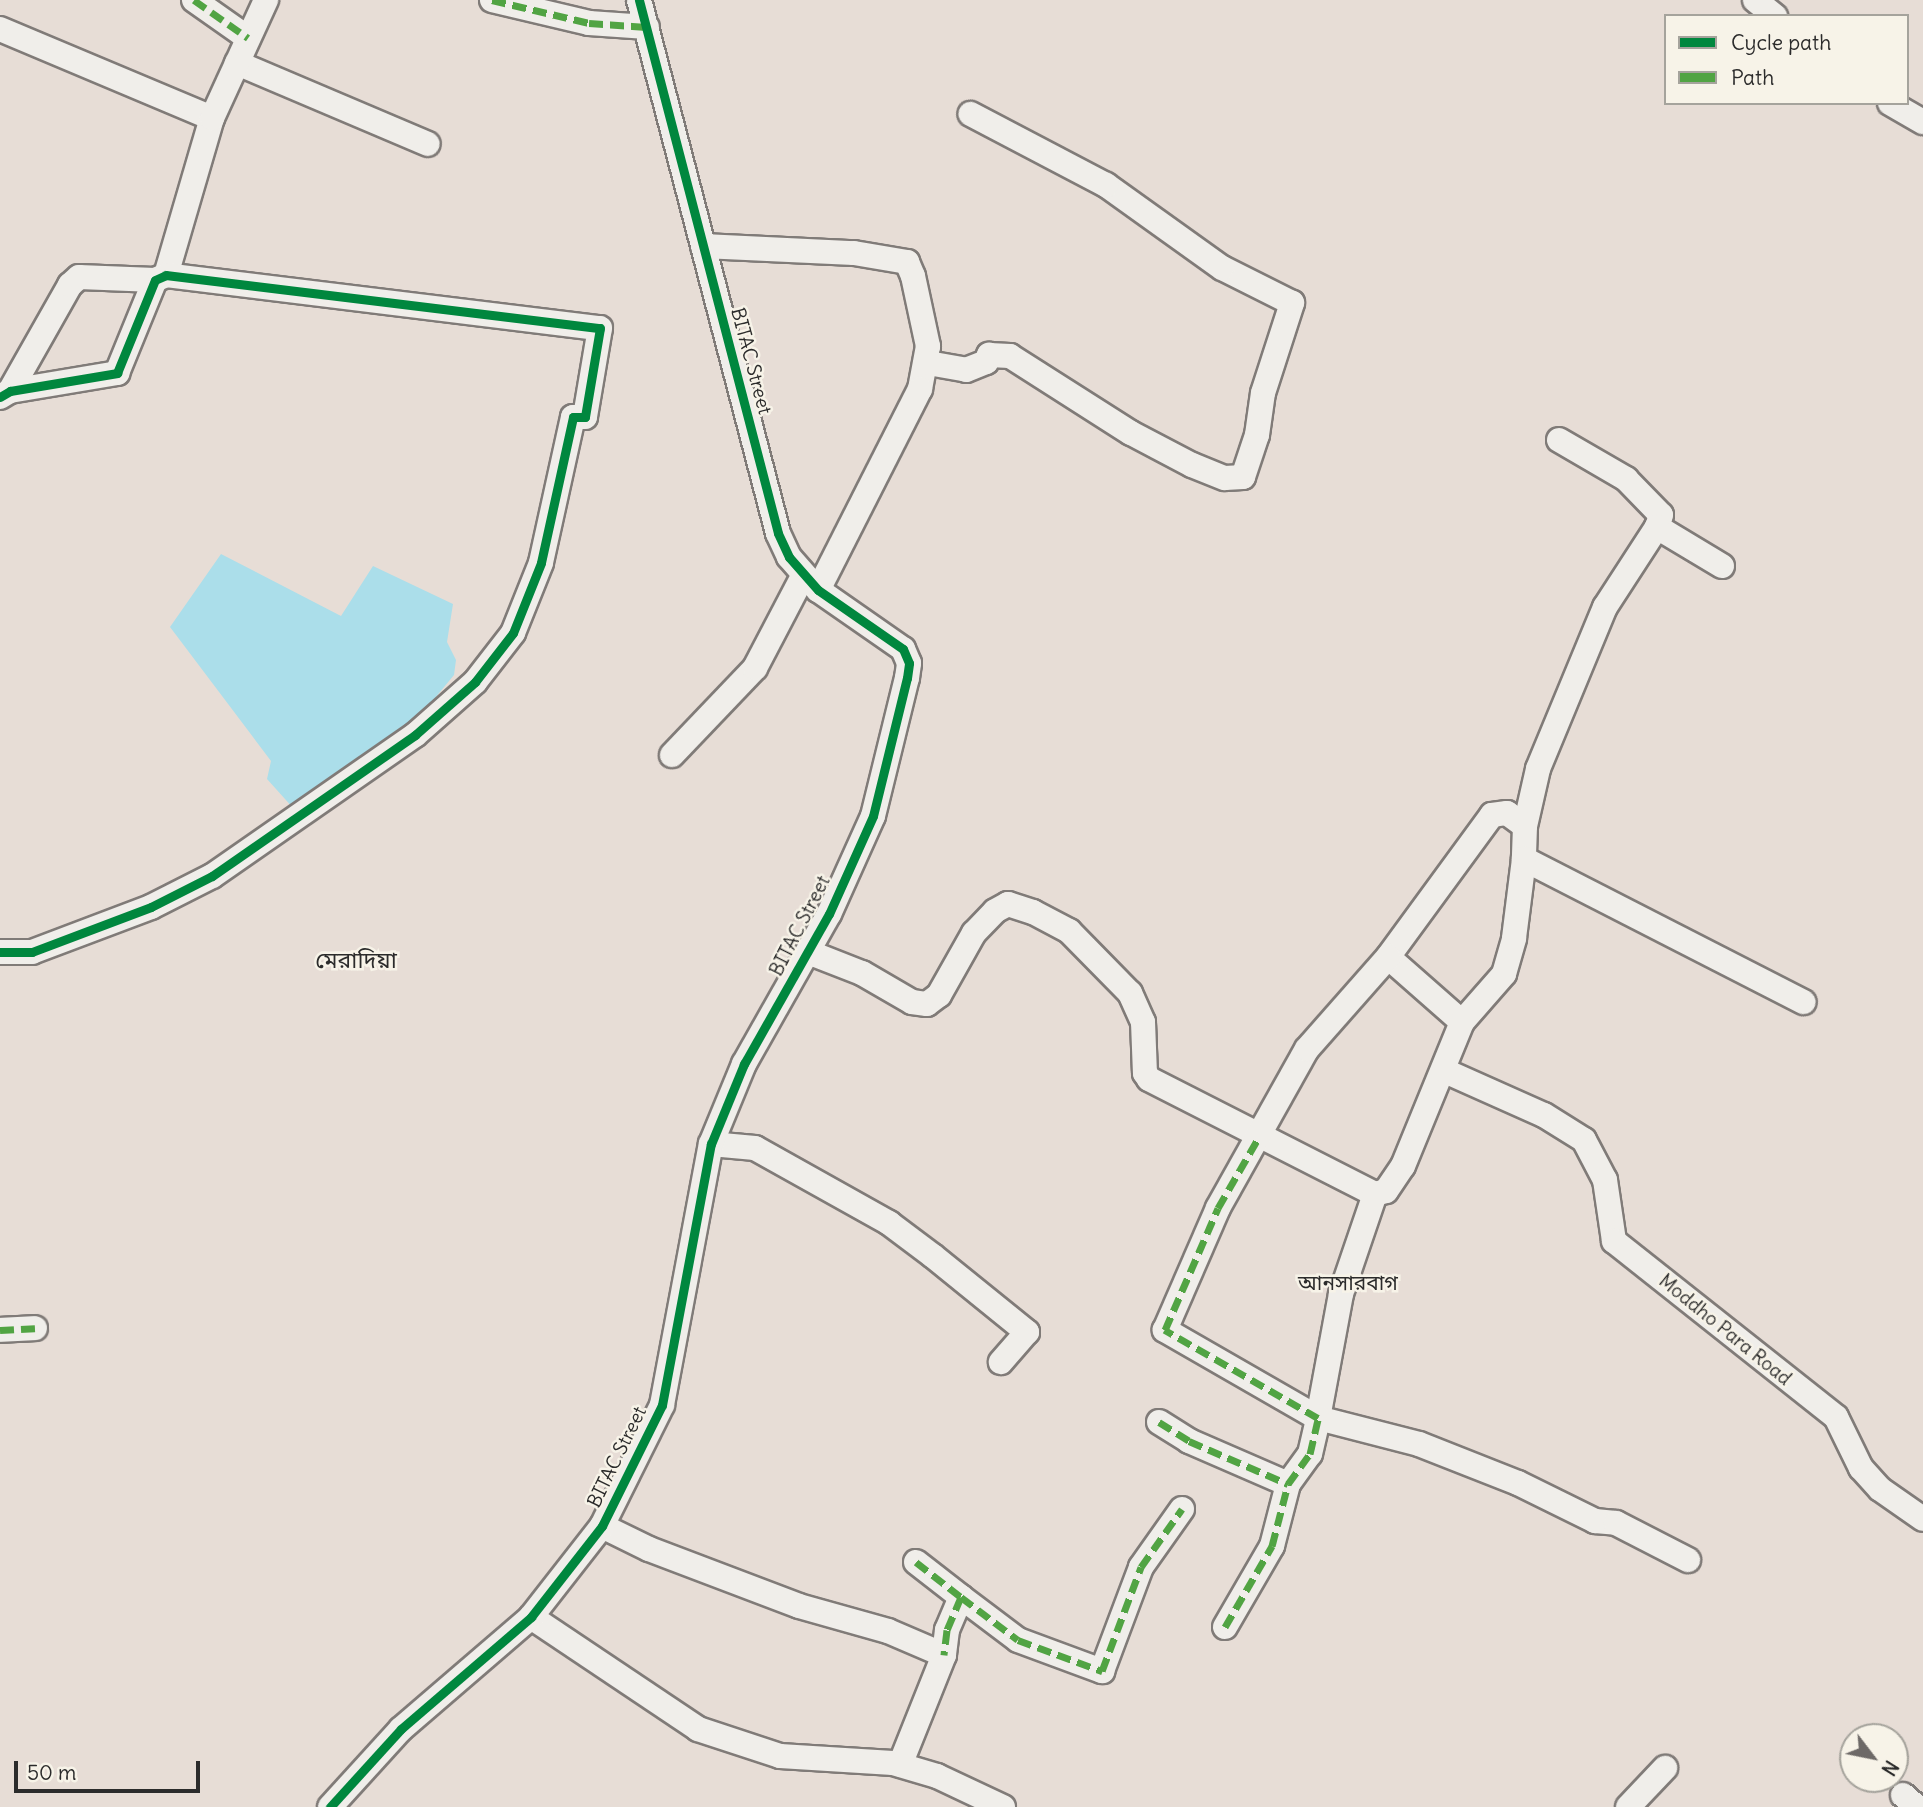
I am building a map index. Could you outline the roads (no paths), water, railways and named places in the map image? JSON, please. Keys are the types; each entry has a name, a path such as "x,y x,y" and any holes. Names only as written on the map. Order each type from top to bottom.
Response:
{"street":[{"path":"194,0 247,38"},
{"path":"5,394 117,373 161,277 212,118 266,0"},
{"path":"492,0 589,23 647,27"},
{"name":"BITAC Street","path":"336,1803 401,1729 531,1617 603,1526 662,1405 712,1144 744,1064 808,952 873,816 909,663 902,649 810,583 778,533 639,0"},
{"path":"1755,0 1772,14"},
{"path":"0,29 212,118"},
{"path":"237,63 428,144"},
{"path":"1893,105 1923,122"},
{"path":"928,363 966,370 986,362 989,355 1010,356 1131,433 1192,466 1225,478 1243,477 1257,435 1263,393 1292,303 1222,268 1105,185 971,114"},
{"path":"672,755 755,668 894,445 928,363 906,262 854,253 703,246"},
{"path":"0,952 32,952 151,907 212,876 415,735 475,682 513,633 541,563 573,417 585,417 600,328 161,277 79,276 70,285 5,394"},
{"path":"808,952 862,973 912,1003 927,1004 939,995 974,933 995,911 1008,904 1033,912 1069,931 1129,993 1143,1022 1145,1073 1149,1079 1376,1195 1386,1191 1403,1166 1445,1071 1445,1056 1462,1022 1504,974 1514,938 1524,859 1525,826 1538,769 1605,607 1657,527 1661,515 1626,479 1559,440"},
{"path":"1657,527 1722,566"},
{"path":"1525,826 1507,813 1492,815 1388,957 1307,1049 1218,1208 1165,1330 1318,1418 1432,1449 1518,1483 1595,1521 1616,1523 1688,1560"},
{"path":"1524,859 1804,1002"},
{"path":"1388,957 1462,1022"},
{"name":"Moddho Para Road","path":"1445,1071 1534,1110 1584,1140 1605,1180 1614,1241 1836,1417 1861,1468 1880,1489 1923,1519"},
{"path":"712,1144 755,1148 889,1223 933,1255 1027,1332 1001,1362"},
{"path":"1226,1627 1272,1546 1288,1484 1310,1454 1341,1294 1376,1195"},
{"path":"0,1330 35,1328"},
{"path":"1159,1422 1189,1441 1288,1484"},
{"path":"916,1562 1018,1640 1102,1671 1141,1567 1182,1508"},
{"path":"603,1526 649,1549 799,1606 888,1631 944,1655"},
{"path":"900,1765 944,1655 947,1630 961,1597"},
{"path":"531,1617 698,1729 780,1756 900,1765 937,1776 1003,1807"},
{"path":"1628,1807 1665,1768"}],"water":[{"path":"221,554 341,616 373,566 453,604 447,642 456,660 454,675 406,733 348,766 341,777 294,809 267,779 271,761 170,627"}],"district":[{"name":"মেরাদিয়া","path":"356,960"},
{"name":"আনসারবাগ","path":"1348,1283"}]}
